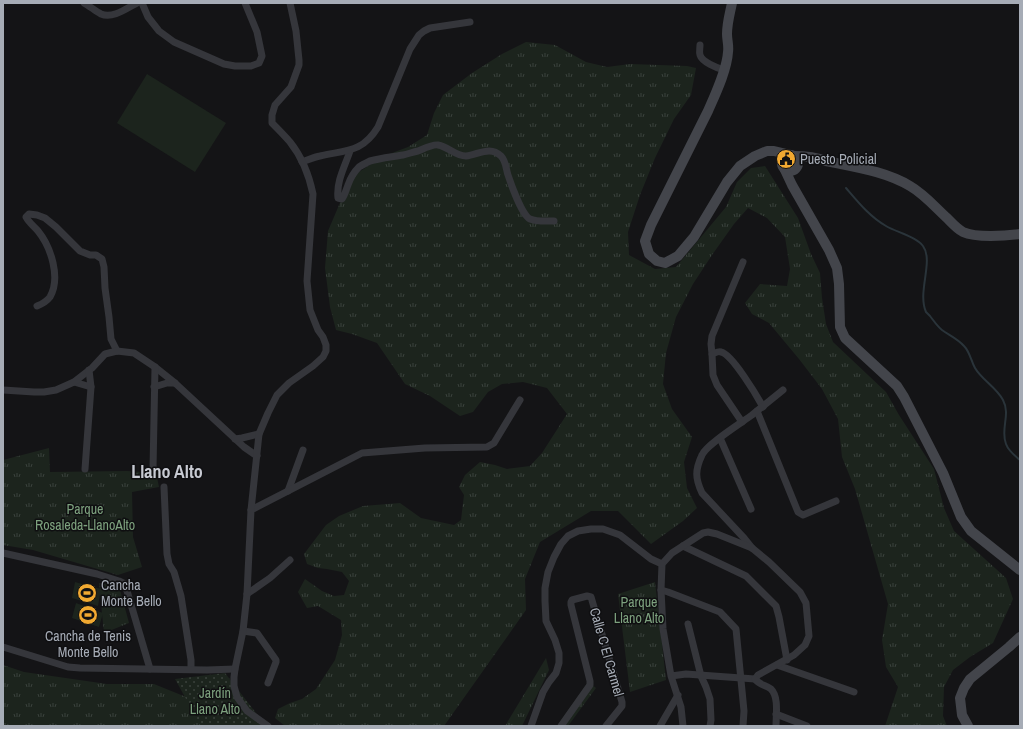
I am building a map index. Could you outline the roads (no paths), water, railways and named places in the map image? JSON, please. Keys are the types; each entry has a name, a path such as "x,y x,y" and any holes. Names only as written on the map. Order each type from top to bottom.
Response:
{"street":[{"path":"84,3 100,13 112,15 138,3"},
{"path":"142,3 148,17 159,31 174,42 224,64 251,66 259,63 262,56 257,32 246,3"},
{"path":"268,726 247,711 237,697 234,686 234,669 243,631 247,594 251,510 259,434 277,396 289,384 313,366 326,351 326,345 323,337 318,330 310,310 308,294 307,281 313,194 310,181 298,153 272,123 272,115 275,105 291,86 299,65 297,38 291,3"},
{"path":"732,3 727,33 728,52 724,70 716,92 651,225 645,241 649,254 656,261 665,263 678,256 694,237 727,182 740,166 755,156 771,151 816,158 884,174 901,181 921,193 956,227 964,232 974,235 993,236 1020,234"},
{"path":"302,162 320,156 350,151 367,141 375,132 410,49 419,35 424,30 430,28 470,22"},
{"path":"700,45 700,55 702,58 714,67 724,70"},
{"path":"350,151 339,181 337,192 338,198 342,199 344,197 350,179 364,164 385,158 404,155 436,145 447,148 462,156 469,156 490,150 502,156 505,161 509,177 521,208 527,216 530,219 540,221 554,221"},
{"path":"790,169 781,164 782,159 786,156 792,155"},
{"path":"790,169 798,162 792,155"},
{"path":"755,156 770,157 790,169"},
{"path":"790,169 807,162 826,161"},
{"path":"790,169 792,185 829,250 837,268 840,327 845,338 897,386 943,473 961,517 967,526 1020,570"},
{"path":"37,306 50,298 54,285 54,271 51,255 45,242 26,217 29,214 45,218 80,251 90,255 96,255 102,259 110,317 111,339 117,351"},
{"path":"742,422 717,386 713,375 711,344 712,336 743,262"},
{"path":"3,390 44,392 56,390 74,382 105,354 111,339"},
{"path":"105,354 117,351 134,353 155,367 256,456"},
{"path":"712,354 720,352 724,353 740,369 760,409 768,440 798,512 803,515 836,501"},
{"path":"153,469 155,367"},
{"path":"85,469 91,387 89,370"},
{"path":"74,382 91,387"},
{"path":"154,387 167,382 175,384"},
{"path":"755,679 758,675 787,660 805,645 809,636 806,603 800,592 752,548 702,493 698,484 696,473 702,454 712,444 783,390"},
{"path":"251,510 362,452 425,448 487,447 494,443 520,400"},
{"path":"235,439 259,434"},
{"path":"720,438 751,509"},
{"path":"288,491 303,450"},
{"path":"164,487 167,554 174,572 180,596 191,660 191,670"},
{"path":"532,726 544,692 556,673 559,663 559,653 546,621 545,588 548,572 561,544 568,536 578,531 603,529 620,535 651,559 662,564"},
{"path":"683,726 681,707 671,676 663,629 661,590 662,564 672,553 703,533 708,532 752,548"},
{"path":"683,546 746,576 776,606 787,660"},
{"path":"3,553 97,574 125,584 150,669"},
{"path":"247,594 270,578 290,560"},
{"path":"661,590 720,612 736,629 744,711 743,726"},
{"name":"Calle C El Carmel","path":"561,726 590,685 571,605 572,600 588,596 591,597 622,702 622,706 606,726"},
{"path":"688,624 701,676 710,699 710,726"},
{"path":"243,631 257,633 276,660 268,683"},
{"path":"968,726 962,715 961,709 960,698 964,688 970,679 1010,647 1020,637"},
{"path":"3,647 68,667 191,670 234,669"},
{"path":"777,665 854,692"},
{"path":"671,676 686,674 755,679 757,682 770,689 774,694 776,701 776,726"},
{"path":"660,726 678,695"},
{"path":"776,714 807,726"}],"waterway":[{"path":"846,188 864,209 880,222 916,240 923,246 926,252 927,260 923,295 926,312 940,328 964,346 978,372 1000,395 1006,411 1004,438 1010,451 1020,460"}],"place":[{"name":"Puesto Policial","path":"786,159"},
{"name":"Cancha Monte Bello","path":"87,593"},
{"name":"Cancha de Tenis Monte Bello","path":"88,615"}],"district":[{"name":"Llano Alto","path":"167,472"}],"park label":[{"name":"Parque Rosaleda-LlanoAlto","path":"85,518"},
{"name":"Parque Llano Alto","path":"639,610"},
{"name":"Jardín Llano Alto","path":"215,702"}]}
